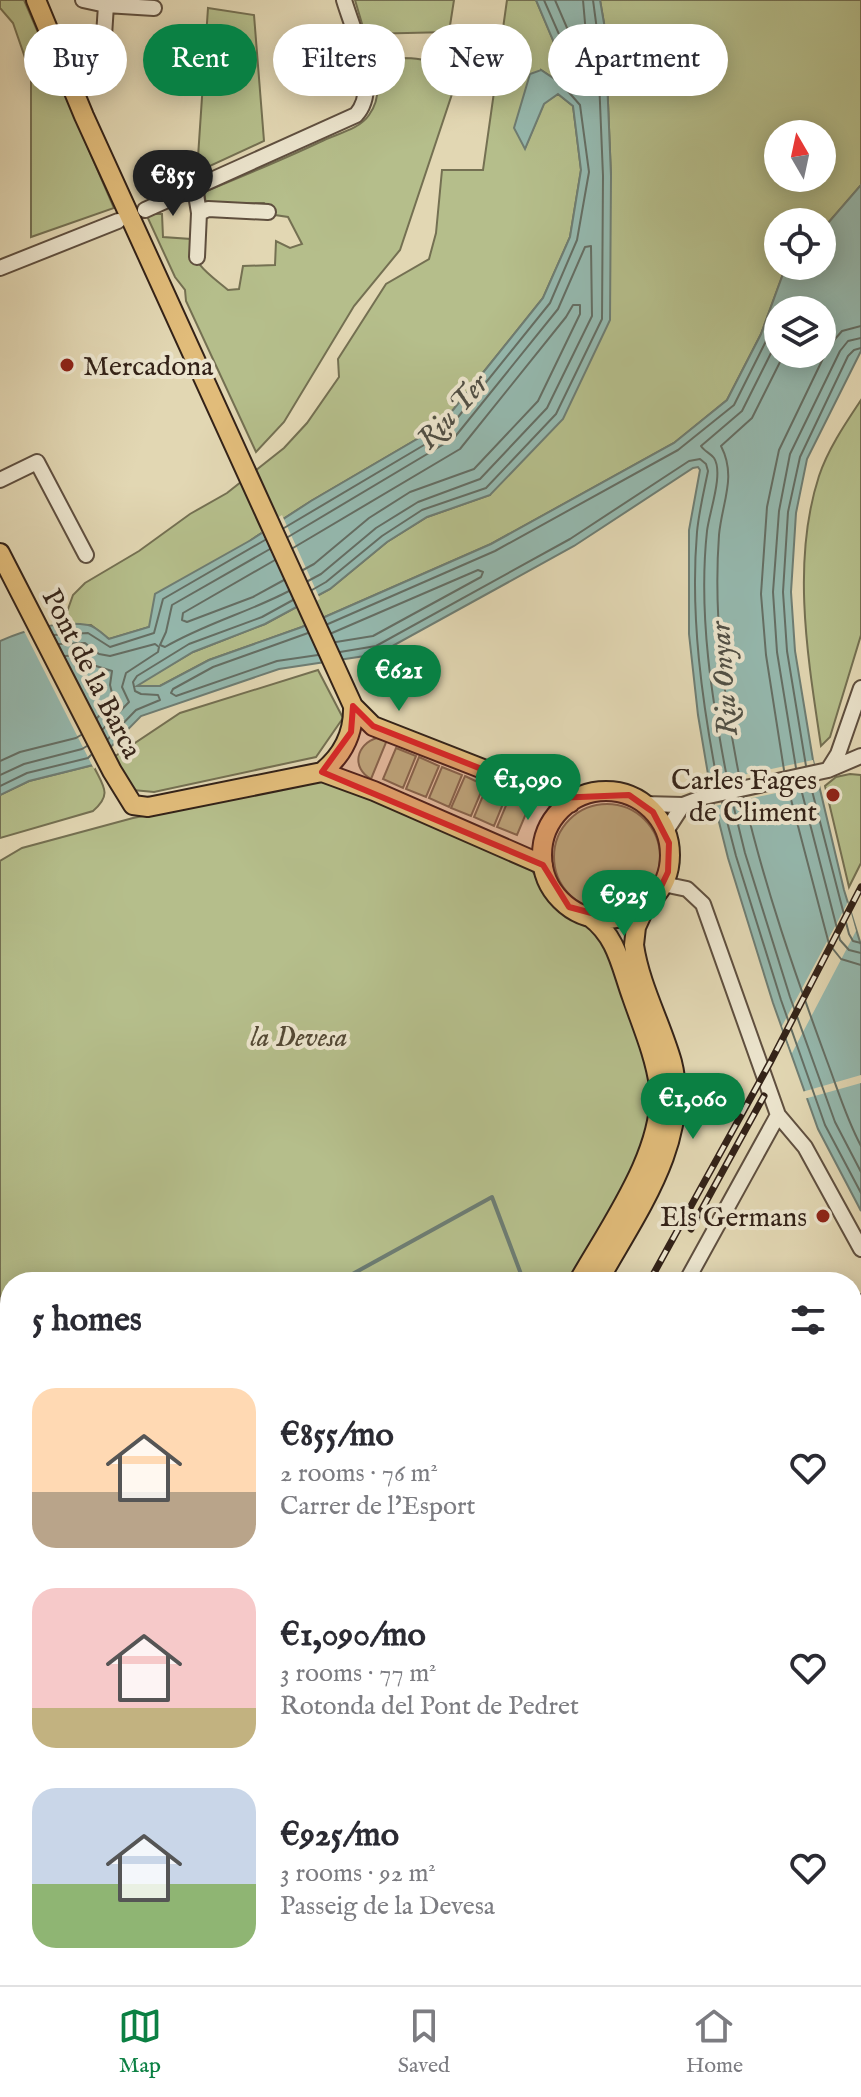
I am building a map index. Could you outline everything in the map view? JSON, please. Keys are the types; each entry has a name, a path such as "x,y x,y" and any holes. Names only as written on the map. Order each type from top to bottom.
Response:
{"main road":[{"path":"36,0 73,92 353,706 354,720 346,742 334,763 322,772"},
{"name":"Pont de la Barca","path":"0,553 118,783 133,805 148,807 322,772"},
{"path":"353,706 373,726 570,803"},
{"path":"322,772 374,791 543,865"},
{"path":"584,1272 644,1163 660,1111 659,1088 652,1058 610,935 557,895 543,865 543,846 557,814 586,795 606,791 629,795 644,804 657,816 666,831 670,860 663,884 646,905 636,927 634,945 672,1062 676,1092 672,1138 662,1165 603,1272"},
{"path":"590,917 620,917 646,905"}],"street":[{"path":"83,0 154,8"},
{"path":"145,210 356,115 367,95 367,81 344,0"},
{"path":"105,24 106,5"},
{"path":"195,188 199,213 197,257"},
{"path":"199,213 208,209 268,212"},
{"path":"0,268 118,221"},
{"path":"0,480 37,462 86,555"},
{"path":"826,770 838,754 861,688"},
{"path":"644,804 683,805 704,797 826,770 861,756"},
{"path":"826,770 861,770"},
{"path":"666,831 683,805"},
{"path":"663,884 693,892 703,904 778,1115 805,1147 861,1249"},
{"path":"691,1272 778,1115"}],"highlighted area":[{"path":"353,706 373,726 555,798 629,795 653,812 669,843 668,872 658,893 636,912 614,919 569,907 543,865 322,772 351,732"}],"green space":[{"path":"0,0 24,0 34,24 24,24 24,55 13,23 0,8"},
{"path":"355,0 454,0 450,24 421,24 421,33 405,33 405,24 362,24"},
{"path":"507,0 536,0 548,28 548,75 541,70 525,148 544,103 560,96 573,106 581,170 570,237 543,298 441,425 251,540 149,627 109,639 91,625 62,626 73,595 85,583 227,493 284,448 307,423 339,377 338,359 386,284 429,259 436,233 442,170 483,170 493,96 532,96 532,24 504,24"},
{"path":"600,0 861,0 861,185 836,214 836,208 764,208 764,280 781,280 775,296 764,296 764,326 727,400 674,443 491,544 302,627 209,660 160,686 135,686 193,652 265,624 330,589 387,542 427,517 490,495 611,176 608,96 728,96 728,24 604,24"},
{"path":"208,8 254,15 255,24 207,24"},
{"path":"257,53 264,141 197,172 202,96 257,96"},
{"path":"405,58 421,59 421,96 451,96 400,250 354,306 284,422 256,452 186,301 185,290 175,277 146,214 162,214 163,237 191,239 195,256 203,268 228,290 239,289 243,266 275,265 276,241 290,248 302,244 288,217 275,215 264,203 206,204 204,192 346,131 365,120 377,96 405,96"},
{"path":"31,96 66,96 114,208 31,237"},
{"path":"861,400 861,635 830,737 821,746 807,645 806,542 819,476 837,437"},
{"path":"318,670 343,718 316,757 154,792 133,790 111,759 180,713"},
{"path":"377,738 387,740 371,779 361,769 359,757 364,745"},
{"path":"396,748 416,756 403,788 383,779"},
{"path":"419,757 439,766 426,797 406,789"},
{"path":"93,765 103,784 104,795 93,811 0,838 0,795 29,781"},
{"path":"442,767 462,775 449,807 429,798"},
{"path":"861,775 861,863 849,887 825,786 836,777"},
{"path":"465,776 484,785 471,816 451,808"},
{"name":"la Devesa","path":"328,779 529,866 557,909 593,928 607,940 636,1023 648,1067 653,1106 643,1145 632,1169 574,1272 0,1272 0,861 22,848 133,818"},
{"path":"487,786 507,794 494,826 474,817"},
{"path":"510,796 530,804 517,835 497,827"},
{"path":"607,804 627,808 645,819 656,837 660,857 656,877 645,895 627,906 607,910 587,906 569,895 558,877 554,857 558,837 569,819 587,808"}],"water":[{"path":"536,0 600,0 604,24 548,24 548,28"},
{"path":"541,70 548,75 548,96 555,96 544,104 525,149 514,128 523,96 532,96 532,73"},
{"name":"Riu Onyar","path":"560,96 608,96 611,176 610,320 563,419 490,495 427,517 387,542 330,589 265,624 193,652 137,686 160,686 209,660 302,627 491,544 674,443 727,400 764,326 764,368 836,368 836,296 775,296 781,280 836,280 836,214 861,185 861,351 807,459 796,513 791,592 795,651 813,760 844,890 861,945 861,1211 818,1129 773,1003 728,858 710,786 689,634 689,530 700,470 698,467 574,546 378,654 279,669 141,716 93,765 29,781 0,795 0,641 54,625 91,626 109,639 149,627 155,594 441,425 543,298 570,237 581,170 573,106"}],"pier":[{"path":"282,515 320,599 298,611 260,529"},
{"path":"43,624 109,754 94,769 22,627"},
{"path":"813,760 818,784 715,806 710,782"},
{"path":"848,902 856,931 792,1053 782,1026"},
{"path":"861,1075 861,1083 804,1099 802,1092"}],"waterway":[{"path":"356,1272 492,1197 520,1272"}],"railway":[{"path":"655,1272 771,1061 861,887"},
{"path":"691,1229 764,1096"}],"place":[{"name":"Mercadona","path":"67,365"},
{"name":"Carles Fages de Climent","path":"833,795"},
{"name":"Els Germans","path":"823,1216"}],"water label":[{"name":"Riu Ter","path":"452,411"}]}
